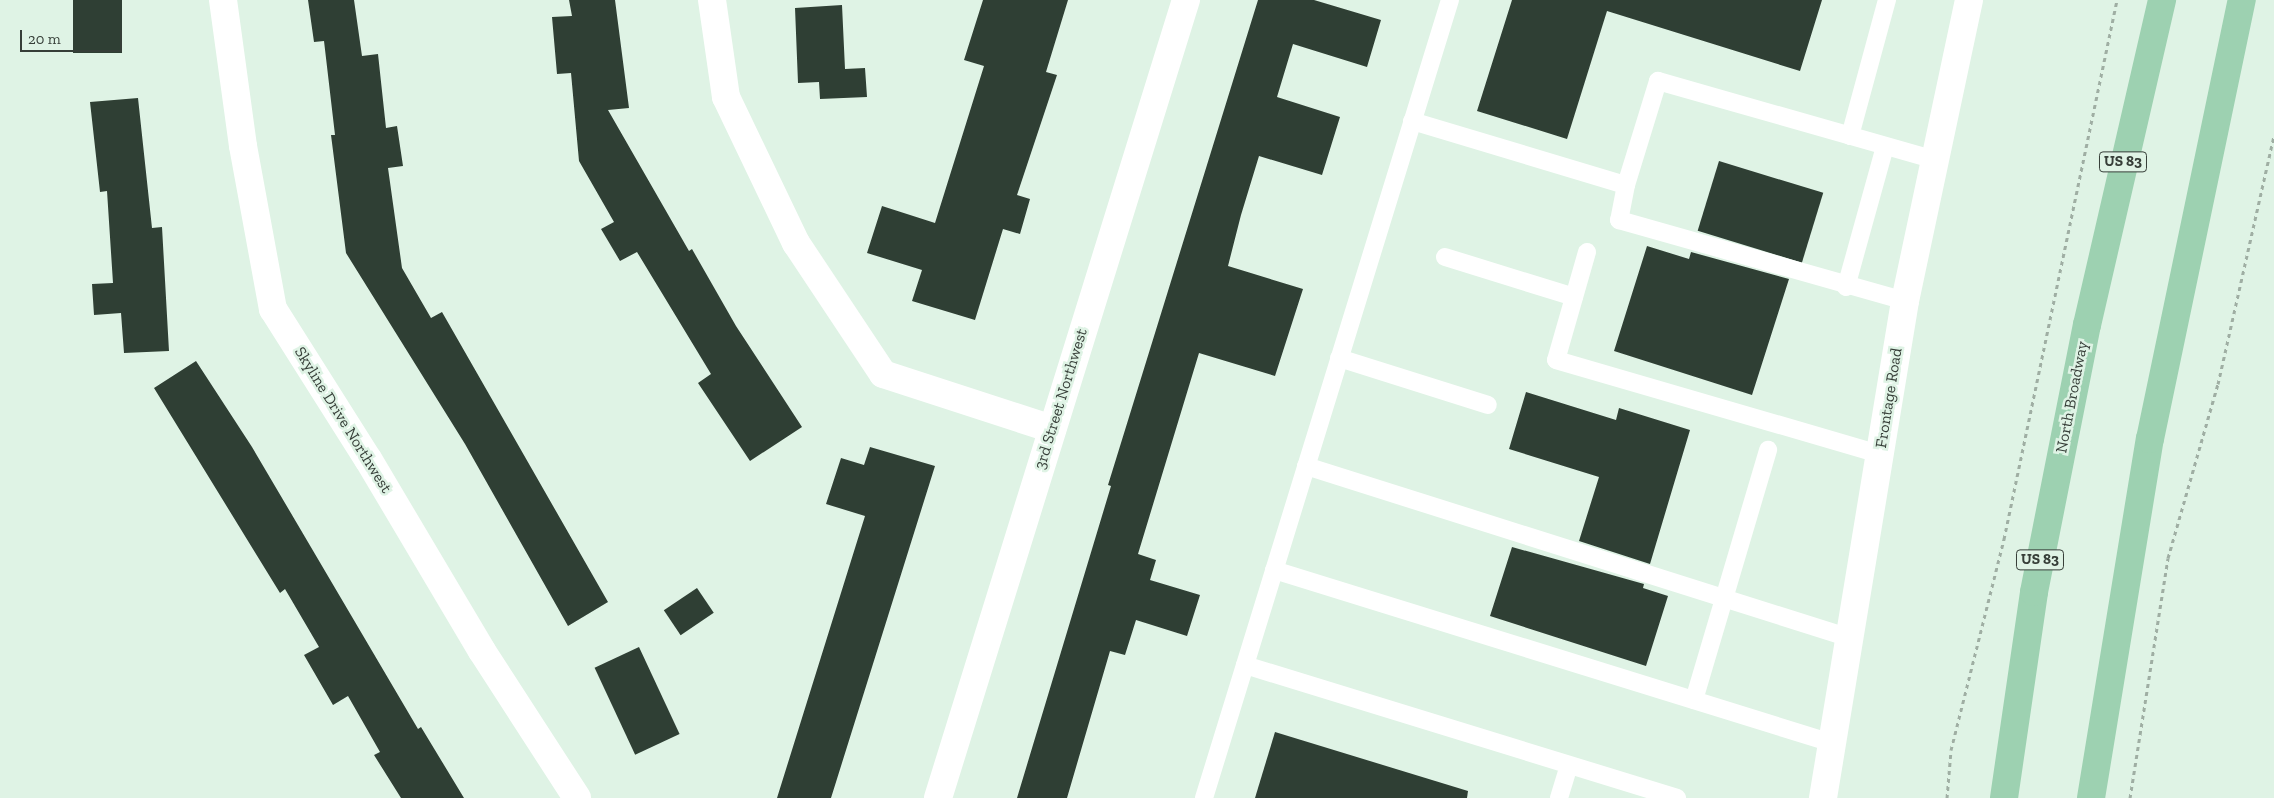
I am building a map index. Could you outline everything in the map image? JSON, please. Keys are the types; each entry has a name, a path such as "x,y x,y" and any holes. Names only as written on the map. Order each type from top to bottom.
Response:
{"main road":[{"name":"North Broadway","path":"2004,798 2034,592 2070,410 2162,0"},
{"path":"2091,798 2150,439 2242,0"}],"street":[{"name":"Skyline Drive Northwest","path":"223,0 243,146 273,309 368,459 482,651 577,798"},
{"path":"712,0 726,97 796,243 883,374 1052,429"},
{"name":"3rd Street Northwest","path":"938,798 1186,0"},
{"name":"Frontage Road","path":"1823,798 1905,301 1969,0"}],"lane":[{"path":"1204,798 1450,0"},
{"path":"1850,136 1886,0"},
{"path":"1905,301 1846,287 1619,220 1626,185 1658,81 1935,160"},
{"path":"1412,121 1626,185"},
{"path":"1846,287 1885,146"},
{"path":"1587,252 1556,360 1880,454"},
{"path":"1445,258 1574,298"},
{"path":"1339,358 1488,405"},
{"path":"1694,700 1726,599 1768,450"},
{"path":"1306,466 1850,638"},
{"path":"1274,570 1832,743"},
{"path":"1245,665 1677,798"},
{"path":"1559,798 1569,765"}],"path":[{"path":"1947,798 1951,750 2004,539 2118,0"},
{"path":"2130,798 2168,558 2218,384 2274,136"}],"building":[{"path":"73,0 122,0 122,53 73,53"},
{"path":"308,0 354,0 362,56 378,54 386,128 397,126 403,166 388,168 402,268 431,318 442,312 608,602 568,626 465,444 346,253 331,135 335,135 324,41 314,42"},
{"path":"569,0 615,0 629,108 608,110 689,251 692,249 736,326 802,427 750,461 698,383 711,374 637,252 620,261 601,229 614,222 579,161 571,73 557,74 552,17 572,16"},
{"path":"983,0 1068,0 1046,72 1057,75 1017,195 1030,199 1020,234 1003,229 975,320 912,301 922,270 867,253 882,206 935,223 984,66 964,60"},
{"path":"1258,0 1314,0 1381,20 1367,67 1293,44 1277,97 1340,117 1322,175 1259,156 1241,215 1228,266 1303,289 1275,376 1199,353 1138,554 1156,560 1150,580 1200,595 1187,636 1136,620 1125,655 1110,651 1067,798 1017,798 1111,486 1108,485"},
{"path":"1512,0 1822,0 1800,71 1607,11 1567,139 1477,111"},
{"path":"842,5 845,69 865,68 867,97 820,99 819,82 798,83 795,8"},
{"path":"138,98 152,228 162,227 169,351 124,353 121,313 94,315 92,284 113,283 107,191 100,192 90,102"},
{"path":"1719,161 1823,193 1802,263 1698,231"},
{"path":"1647,246 1689,259 1691,252 1789,279 1752,395 1614,351"},
{"path":"196,361 252,447 418,729 421,727 464,798 401,798 374,755 380,752 348,696 333,705 304,655 319,647 285,589 280,593 154,388"},
{"path":"1526,392 1616,420 1619,408 1690,430 1650,564 1579,541 1599,477 1509,449"},
{"path":"870,447 935,466 831,798 777,798 865,516 826,504 841,458 864,465"},
{"path":"1512,547 1644,584 1643,588 1668,596 1646,666 1490,616"},
{"path":"697,588 714,613 681,635 664,610"},
{"path":"639,647 680,734 635,755 595,668"},
{"path":"1275,732 1468,791 1467,798 1255,798"}]}
